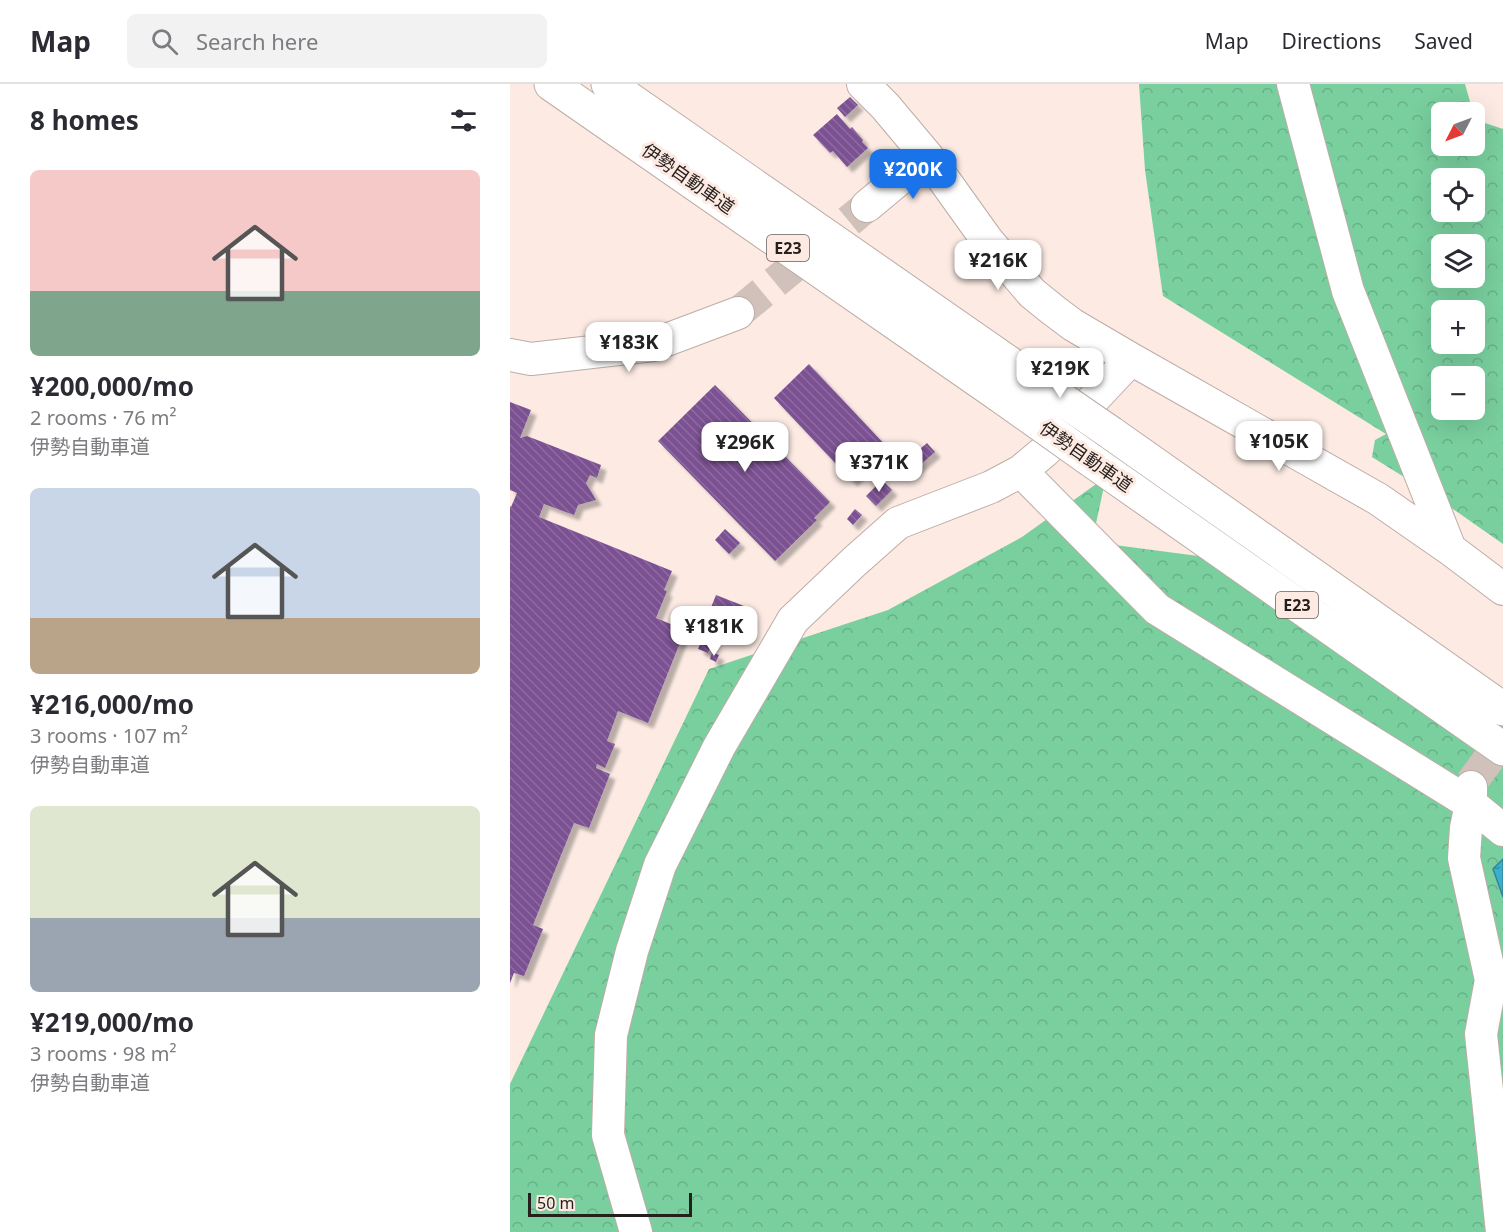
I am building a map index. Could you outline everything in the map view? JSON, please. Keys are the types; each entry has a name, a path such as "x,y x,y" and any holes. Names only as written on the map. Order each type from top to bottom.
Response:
{"highway":[{"name":"伊勢自動車道","path":"608,84 1111,433 1503,709"},
{"name":"伊勢自動車道","path":"564,93 1503,748"}],"street":[{"path":"863,84 885,106 927,156 987,240 1032,292 1073,325 1378,499 1503,589"},
{"path":"1293,84 1348,291 1450,549"},
{"path":"867,206 927,156"},
{"path":"510,355 531,359 653,345 738,313"},
{"path":"636,1232 608,1135 611,1035 632,951 660,865 714,758 793,620 898,524 991,487 1021,471 1045,451 1131,359"},
{"path":"1021,471 1157,609 1471,794 1503,830"},
{"path":"1471,794 1464,858 1491,980 1481,1034 1502,1232"}],"green space":[{"path":"1139,84 1465,84 1470,102 1431,102 1431,156 1485,156 1485,123 1503,129 1503,544 1433,495 1372,457 1375,440 1386,434 1163,296 1145,170"},
{"path":"1106,477 1092,542 1335,574 1503,699 1503,1232 510,1232 510,1084 709,669 888,610 1022,537"}],"water":[{"path":"1503,859 1503,897 1493,869"}],"building":[{"path":"850,97 858,105 845,117 837,108"},
{"path":"837,114 850,129 852,127 868,148 847,167 833,151 830,153 813,135"},
{"path":"809,364 887,447 852,481 774,398"},
{"path":"715,385 830,502 814,518 817,520 775,561 658,441"},
{"path":"510,402 531,410 520,438 527,436 601,465 597,478 590,475 586,483 596,500 578,505 574,515 544,504 539,517 672,571 656,618 685,630 648,723 618,711 607,741 615,744 605,768 597,764 596,768 610,774 589,828 574,823 533,925 543,929 524,976 514,973 510,983 510,506 517,493 510,490"},
{"path":"927,443 935,452 912,472 906,466 916,457 914,454"},
{"path":"882,480 892,490 876,506 866,496"},
{"path":"855,509 862,515 853,525 847,519"},
{"path":"725,529 740,543 729,554 715,540"},
{"path":"716,595 744,606 732,636 704,625"},
{"path":"705,632 715,636 708,653 698,649"},
{"path":"712,652 719,655 716,662 710,659"}],"tunnel":[{"path":"738,313 867,206"},
{"path":"1471,783 1503,740"}]}
